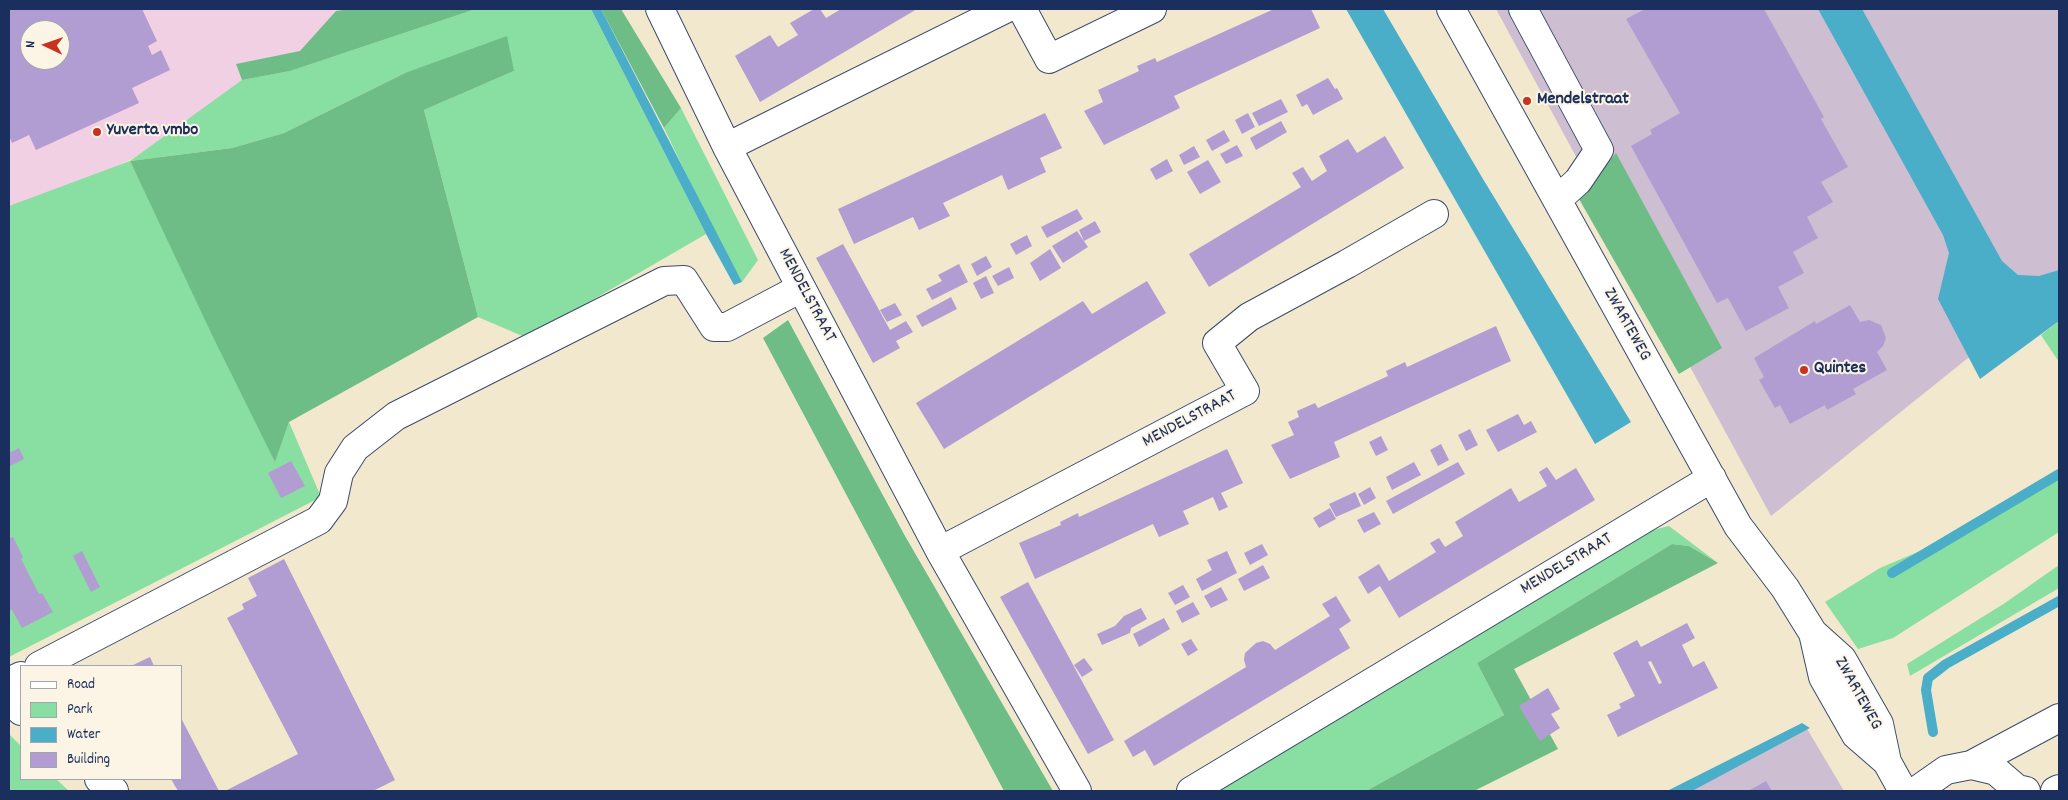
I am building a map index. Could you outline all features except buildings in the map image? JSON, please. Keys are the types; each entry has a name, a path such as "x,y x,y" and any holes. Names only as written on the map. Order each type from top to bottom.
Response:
{"street":[{"name":"MENDELSTRAAT","path":"660,9 727,147 940,551 1077,791"},
{"path":"727,147 1005,9"},
{"path":"1022,9 1048,59 1152,9"},
{"name":"ZWARTEWEG","path":"1451,9 1738,526 1785,588 1813,633 1823,678 1856,735 1887,762 1903,791"},
{"path":"1523,9 1599,150 1578,181 1557,200"},
{"name":"MENDELSTRAAT","path":"940,551 1245,392 1217,343 1249,317 1434,214"},
{"path":"41,665 319,520 333,502 339,473 355,448 396,416 664,281 684,280 714,327 726,327 801,288"},
{"name":"MENDELSTRAAT","path":"1191,791 1712,478"},
{"path":"9,700 20,710"},
{"path":"1916,791 1946,770 1971,765 2059,718"},
{"path":"1971,765 1996,771 2017,789 2026,791"},
{"path":"100,780 114,791"},
{"path":"2055,791 2059,789"}],"shaded area":[{"name":"Yuverta vmbo","path":"9,9 432,9 15,217 9,204"},
{"path":"1496,9 2059,9 2059,285 1771,516"},
{"path":"1806,727 1844,791 1683,791"}],"green space":[{"path":"350,9 476,9 290,71 242,80 236,64 300,51 336,11"},
{"path":"476,9 591,9 706,234 527,338 478,317 424,110 514,71 405,73 284,133 232,148 130,161 242,80 290,71"},
{"path":"601,9 621,9 681,108 664,128"},
{"path":"507,36 514,71 424,110 478,317 289,422 275,462 214,339 130,161 232,148 284,133 405,73"},
{"path":"681,108 758,260 742,282 715,234 664,128"},
{"path":"1616,153 1722,348 1679,374 1579,199"},
{"path":"130,161 275,461 289,422 321,497 9,657 9,206"},
{"path":"788,320 905,536 1053,791 1004,791 763,338"},
{"path":"2059,321 2059,362 2041,335"},
{"path":"2059,471 2059,532 1893,638 1858,649 1825,602 1880,568 1974,528"},
{"path":"1669,526 1718,563 1689,546 1672,544 1477,663 1504,715 1366,791 1219,791 1641,533"},
{"path":"1672,544 1689,546 1718,563 1514,669 1558,749 1474,791 1366,791 1504,715 1477,663"},
{"path":"2059,565 2059,588 1910,676 1907,664 2005,603"},
{"path":"9,734 20,745 20,780 57,780 69,791 9,791"}],"water":[{"path":"591,9 601,9 742,282 734,285"},
{"path":"1346,9 1383,9 1483,179 1631,422 1595,444"},
{"path":"1818,9 1862,9 2002,261 2018,275 2039,276 2059,270 2059,321 1980,379 1938,299 1949,253 1943,235"},
{"path":"1802,723 1810,728 1692,791 1667,791"}],"waterway":[{"path":"1892,573 2059,474"},
{"path":"1933,732 1926,690 1928,678 1946,664 2059,601"}],"place":[{"name":"Mendelstraat","path":"1527,101"},
{"name":"Yuverta vmbo","path":"97,132"},
{"name":"Quintes","path":"1804,370"}]}
